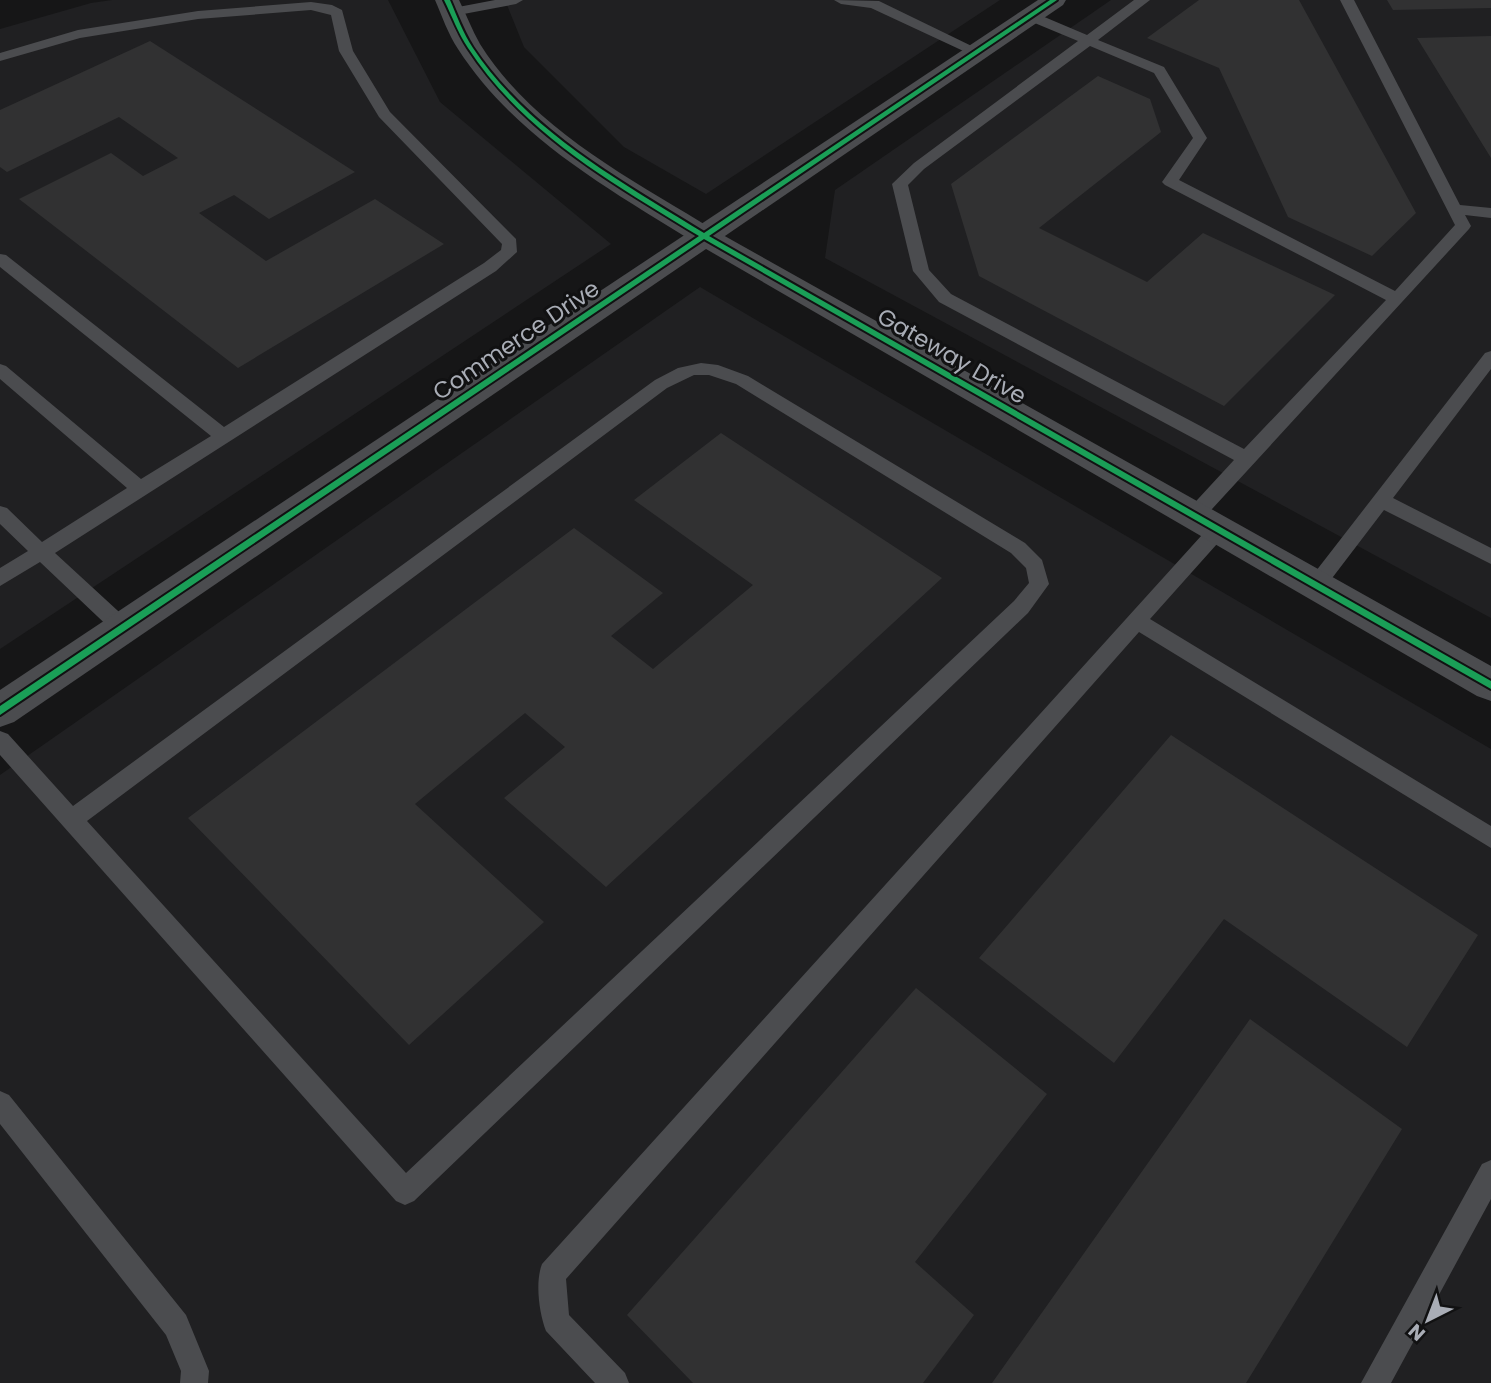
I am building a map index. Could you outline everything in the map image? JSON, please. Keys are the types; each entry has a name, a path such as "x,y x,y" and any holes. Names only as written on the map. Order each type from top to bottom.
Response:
{"street":[{"name":"Gateway Drive","path":"450,6 470,48 492,76 548,134 599,170 704,236 1491,685"},
{"name":"Commerce Drive","path":"0,711 1042,8"}],"lane":[{"path":"450,6 516,0"},
{"path":"841,0 875,2 977,52"},
{"path":"1143,0 919,166 900,184 921,271 945,298 1246,458"},
{"path":"615,1383 556,1321 552,1274 1137,621 1206,523 1246,458 1463,226 1347,0"},
{"path":"0,57 78,33 198,15 311,6 327,8 337,13 346,51 384,114 510,243 509,252 490,267 0,578"},
{"path":"1042,8 1090,41 1159,70 1200,138 1170,182 1397,299"},
{"path":"1455,209 1491,213"},
{"path":"0,259 223,436"},
{"path":"1315,585 1491,357"},
{"path":"0,740 405,1192 1021,607 1040,584 1035,565 1018,548 742,380 711,367 688,370 661,384 72,819"},
{"path":"0,370 140,489"},
{"path":"1381,500 1491,557"},
{"path":"0,513 123,628"},
{"path":"1137,621 1491,838"},
{"path":"0,1104 176,1325 195,1371 194,1383"},
{"path":"1375,1383 1491,1172"}],"shaded area":[{"path":"112,0 388,0 440,102 611,244 0,649 0,29 91,3"},
{"path":"505,0 1000,0 706,194 624,147 524,47"},
{"path":"1111,0 1491,0 1491,618 825,258 835,190"},
{"path":"700,287 1491,749 1491,1383 0,1383 0,775"}],"building":[{"path":"1199,0 1299,0 1416,213 1372,256 1288,217 1219,68 1147,38"},
{"path":"1387,0 1491,0 1491,8 1393,10"},
{"path":"1491,36 1491,158 1417,38"},
{"path":"150,41 355,172 269,219 234,195 199,213 266,261 375,199 444,244 238,368 19,199 111,153 143,176 178,158 119,117 7,172 0,167 0,110"},
{"path":"1098,76 1150,99 1161,132 1039,228 1147,282 1203,233 1335,295 1224,406 979,276 951,184"},
{"path":"721,433 942,578 606,887 504,798 565,747 525,713 415,804 544,922 409,1045 188,818 574,528 663,593 611,636 653,669 753,585 634,500"},
{"path":"1171,735 1478,935 1407,1047 1224,919 1114,1063 979,958"},
{"path":"916,988 1047,1094 915,1262 974,1315 923,1383 693,1383 627,1315"},
{"path":"1250,1019 1402,1129 1246,1383 992,1383"}],"cycle path":[{"path":"447,0 467,43 493,79 547,132 608,176 704,236 1491,685"},
{"path":"0,711 1054,0"}]}
